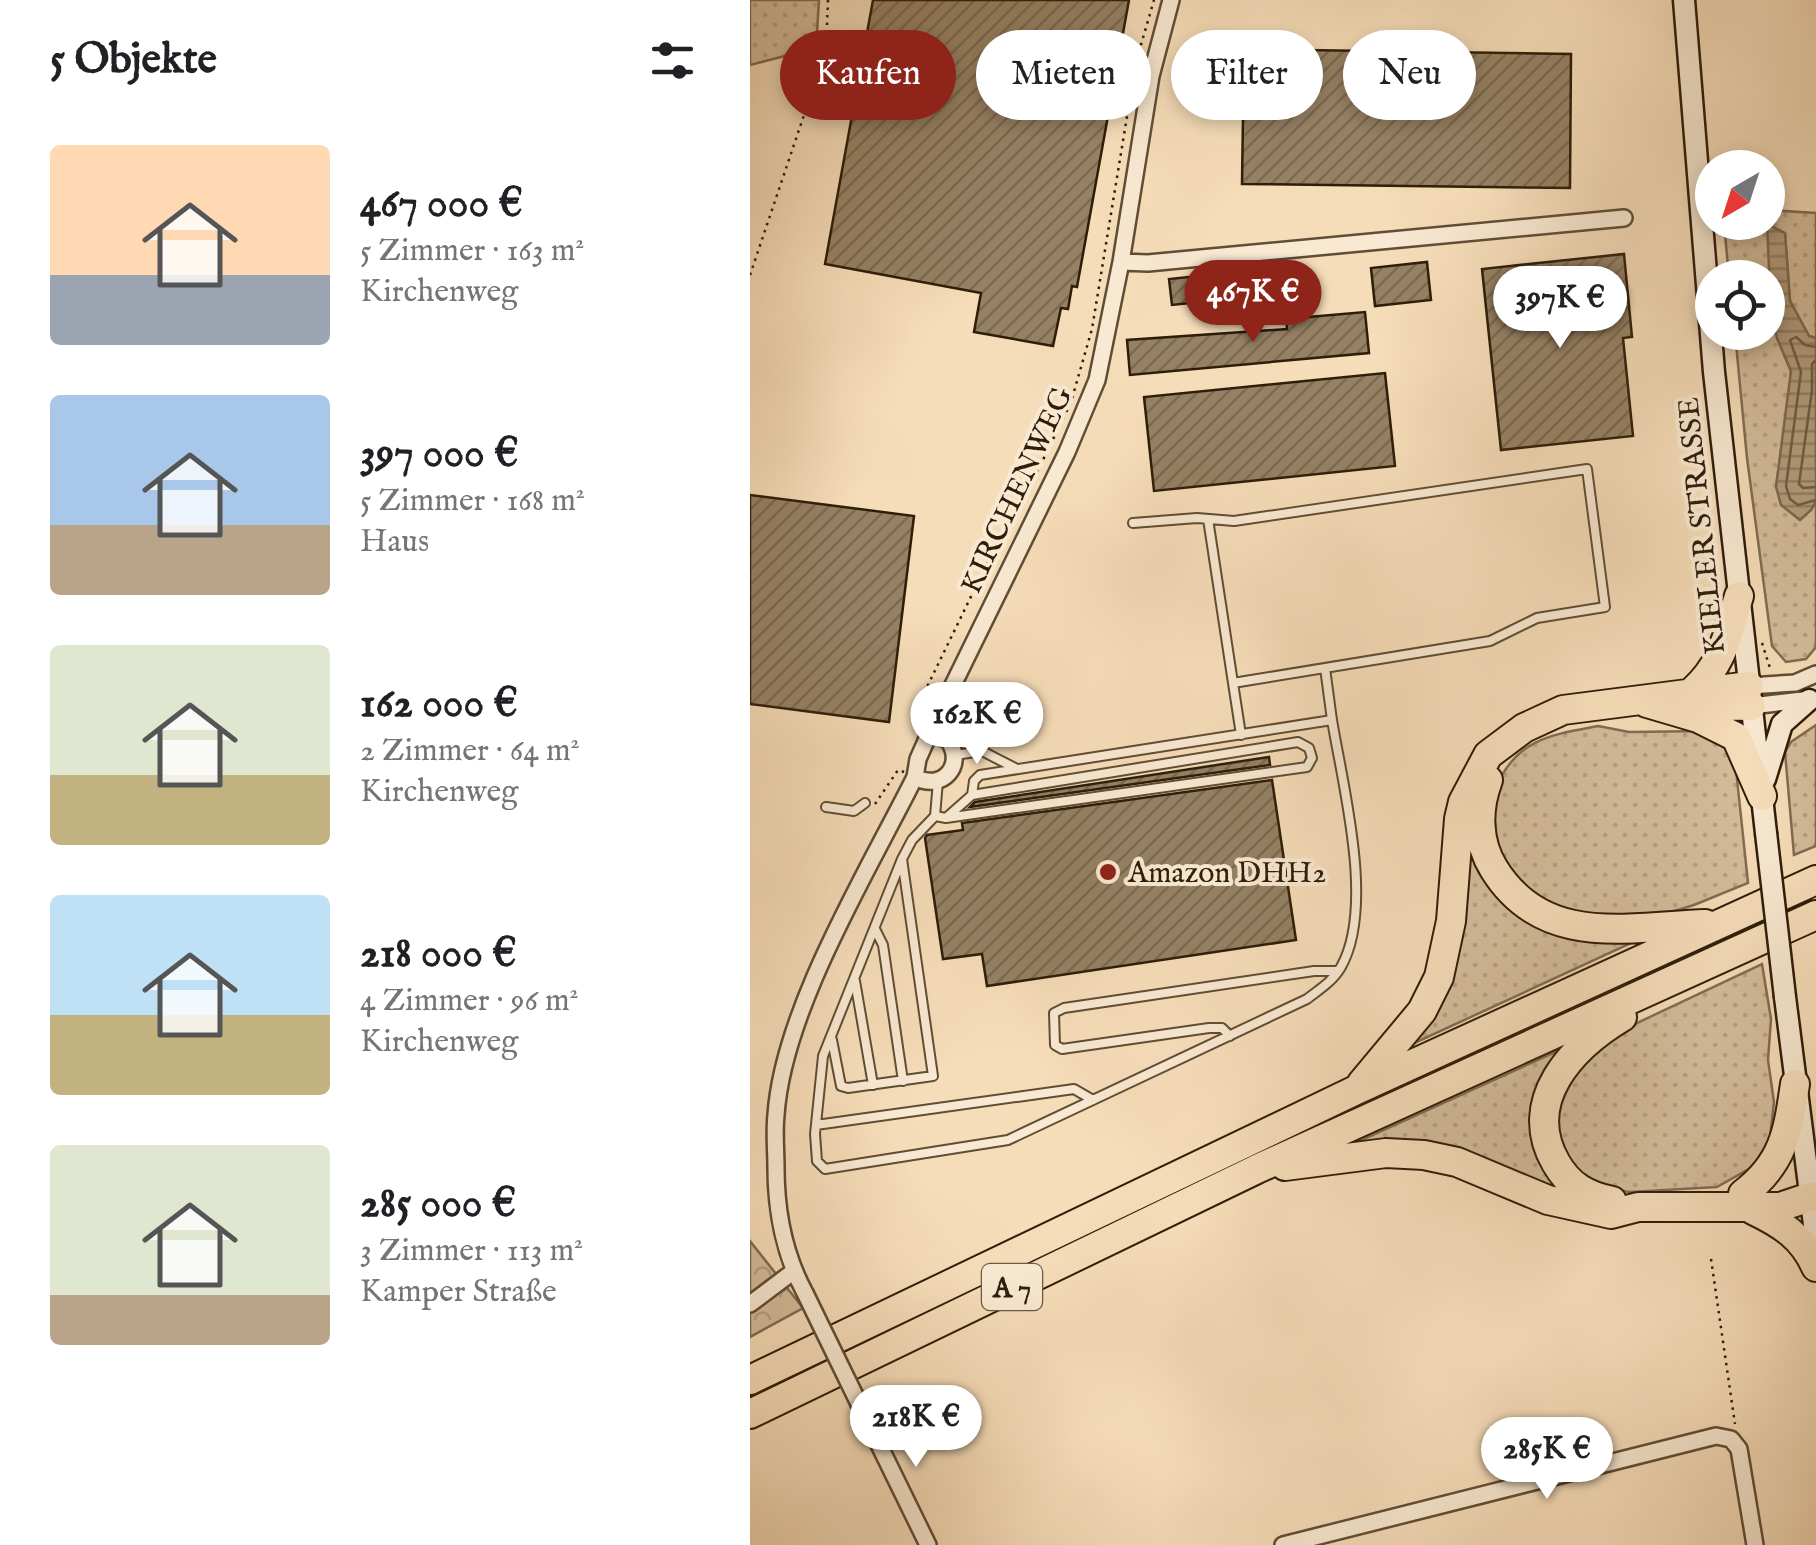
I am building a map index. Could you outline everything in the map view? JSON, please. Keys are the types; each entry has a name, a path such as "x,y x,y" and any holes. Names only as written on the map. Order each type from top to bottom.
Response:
{"highway":[{"path":"1693,691 1712,674 1739,596"},
{"path":"1640,702 1693,691 1750,696"},
{"path":"1717,924 1594,929 1552,919 1505,888 1489,862 1479,812 1486,783 1508,744 1524,728 1563,710 1750,696"},
{"path":"1640,702 1698,718 1736,737 1762,796"},
{"path":"1356,1090 1410,1028 1433,993 1448,942 1454,857 1463,802 1488,755 1508,744"},
{"name":"A 7","path":"750,1380 1356,1090 1816,880"},
{"name":"A 7","path":"750,1414 1257,1169 1816,914"},
{"path":"1638,1207 1585,1194 1562,1173 1550,1154 1544,1108 1552,1085 1569,1058 1594,1034 1724,956"},
{"path":"1745,1201 1778,1158 1788,1130 1795,1084"},
{"path":"1257,1169 1386,1153 1424,1155 1457,1162 1548,1200 1611,1214 1638,1207 1745,1201 1786,1190 1813,1196"},
{"path":"1745,1201 1796,1234 1816,1267"}],"main road":[{"name":"KIELER STRASSE","path":"1684,0 1714,372 1784,997 1816,1240"},
{"path":"1762,796 1782,724 1812,698"}],"street":[{"name":"KIRCHENWEG","path":"928,1545 794,1272 776,1199 776,1114 788,1052 814,982 915,777 927,740 1086,411 1104,356 1150,76 1171,0"},
{"path":"1122,262 1148,263 1624,218"},
{"path":"1750,696 1816,674"},
{"path":"1750,696 1812,698"},
{"path":"915,777 938,781 951,771 955,754 948,740 927,740"},
{"path":"750,1304 794,1272"},
{"path":"1283,1545 1343,1538 1716,1436 1731,1439 1739,1449 1755,1545"}],"lane":[{"path":"1133,523 1208,519 1234,522 1587,468 1605,607 1537,618 1490,642 1233,683"},
{"path":"1208,519 1241,735"},
{"path":"938,781 935,816 912,840 902,859 823,1056 816,1124 817,1161 825,1168 1008,1140 1307,999 1331,981 1351,936 1358,895 1325,668"},
{"path":"972,796 974,781 980,775 1332,720"},
{"path":"935,816 946,818 1307,766 1312,758 1310,748 1298,742 972,796 946,818"},
{"path":"955,754 982,751 1017,769"},
{"path":"826,807 854,811 866,803"},
{"path":"831,1037 841,1086 933,1076 902,859"},
{"path":"875,929 883,945 903,1080"},
{"path":"1230,1036 1222,1028 1209,1028 1062,1049 1056,1045 1052,1018 1054,1012 1064,1008 1338,971"},
{"path":"855,979 873,1085"},
{"path":"816,1124 1074,1089 1093,1100"}],"path":[{"path":"750,274 826,50 828,0"},
{"path":"927,740 912,718 996,545 1051,444 1071,402 1086,356 1136,62 1154,0"},
{"path":"1711,1259 1736,1422 1731,1439"}],"green space":[{"path":"750,0 819,0 817,30 780,30 780,57 750,65"},
{"path":"1785,211 1816,213 1816,338 1809,336 1790,301"},
{"path":"1726,240 1785,240 1783,260 1727,260"},
{"path":"1737,350 1782,350 1791,371 1776,487 1811,510 1816,501 1816,647 1806,659 1786,662 1772,646"},
{"path":"1816,725 1816,846 1794,855 1785,752 1791,742"},
{"path":"1598,726 1629,732 1708,731 1722,741 1735,760 1748,883 1651,918 1564,914 1512,885 1489,821 1493,796 1504,771 1514,758 1537,742"},
{"path":"1466,813 1496,892 1642,938 1408,1046 1434,1007"},
{"path":"1762,964 1771,1019 1768,1060 1774,1102 1770,1138 1754,1166 1717,1187 1630,1192 1608,1189 1569,1167 1552,1134 1555,1104 1599,1041"},
{"path":"1564,1048 1544,1079 1573,1196 1532,1182 1333,1153"},
{"path":"750,1241 803,1308 750,1337"}],"water":[{"path":"1785,233 1790,301 1809,336 1816,338 1816,501 1800,520 1781,505 1776,487 1791,371 1782,350 1785,260 1769,260 1768,240 1785,240"}],"building":[{"path":"873,0 1129,0 1124,30 976,30 976,120 1107,120 1077,287 1072,286 1068,309 1061,308 1053,346 974,332 981,293 825,264 851,120 956,120 956,30 868,30"},
{"path":"1323,50 1343,51 1343,120 1476,120 1476,53 1571,54 1570,188 1242,184 1243,120 1323,120"},
{"path":"1624,254 1632,337 1623,338 1633,436 1501,450 1482,269"},
{"path":"1427,262 1431,300 1375,306 1371,268"},
{"path":"1227,273 1230,299 1172,305 1169,279"},
{"path":"1365,312 1369,353 1130,375 1127,340 1287,329 1286,319"},
{"path":"1385,373 1395,466 1154,491 1144,397"},
{"path":"750,495 914,516 889,722 750,704"},
{"path":"1269,757 1270,765 970,807 975,802"},
{"name":"Amazon DHH2","path":"1272,780 1296,940 987,986 982,954 943,959 927,835 963,830 962,823"}],"place":[{"name":"Amazon DHH2","path":"1108,872"}]}
